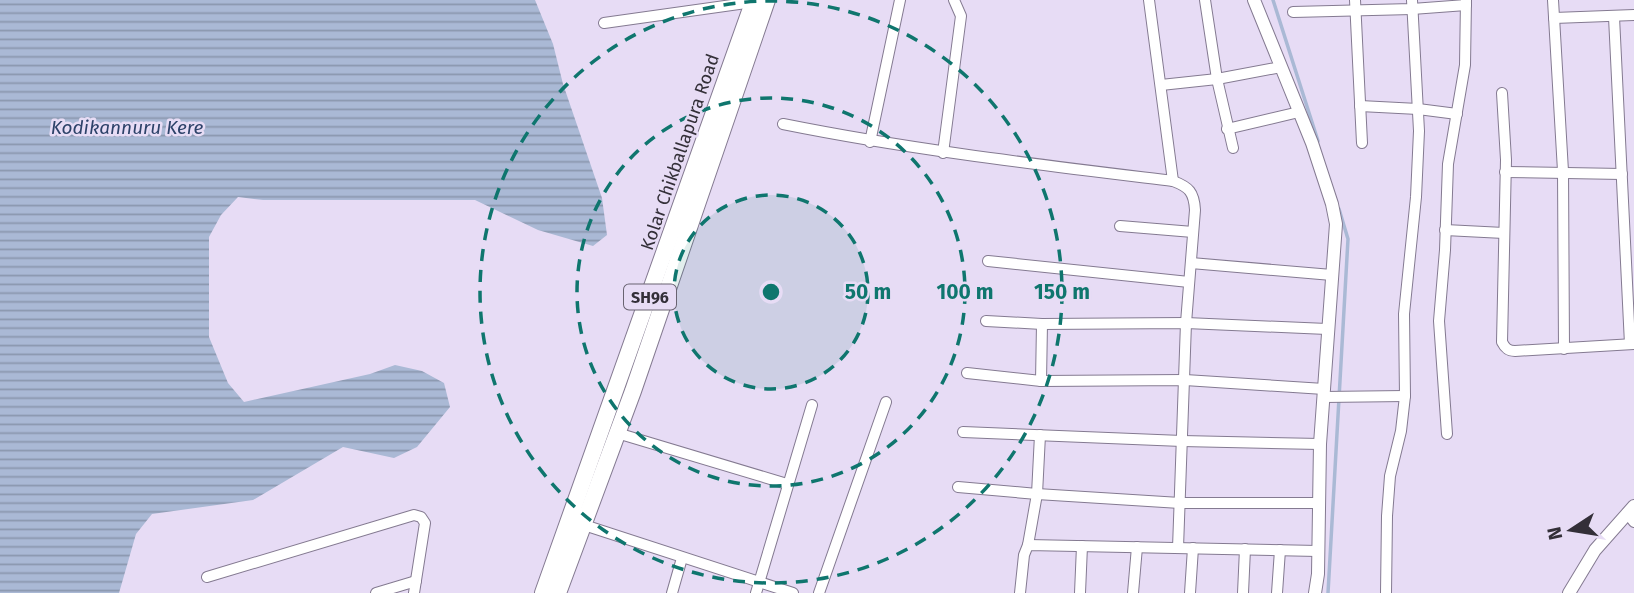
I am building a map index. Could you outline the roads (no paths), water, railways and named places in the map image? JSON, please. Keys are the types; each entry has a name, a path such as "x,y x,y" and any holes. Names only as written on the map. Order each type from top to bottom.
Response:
{"main road":[{"name":"Kolar Chikballapura Road","path":"558,593 617,433 758,1"},
{"name":"Kolar Chikballapura Road","path":"543,593 758,1"}],"street":[{"path":"870,142 900,0"},
{"path":"943,153 961,16 954,0"},
{"path":"1149,0 1173,181"},
{"path":"1205,0 1217,79 1233,148"},
{"path":"1254,0 1332,204 1336,235 1327,330 1327,394 1320,444 1318,551 1314,593"},
{"path":"1553,0 1563,172 1564,349"},
{"path":"604,23 758,1"},
{"path":"1293,12 1355,5 1466,3 1465,65 1448,164 1446,250 1438,321 1447,434"},
{"path":"1355,5 1362,143"},
{"path":"1386,593 1390,476 1401,431 1405,396 1404,314 1416,197 1418,109 1412,5"},
{"path":"1554,18 1634,15"},
{"path":"1502,93 1505,172 1504,347 1509,351 1632,344 1628,187 1622,174 1614,16"},
{"path":"1161,85 1217,79 1281,67"},
{"path":"1360,106 1457,114"},
{"path":"1227,129 1299,112"},
{"path":"783,124 870,142 1173,181 1188,187 1195,198 1186,323 1178,548"},
{"path":"1505,172 1622,174"},
{"path":"1120,226 1194,232"},
{"path":"1445,230 1504,233"},
{"path":"988,261 1189,282"},
{"path":"1192,262 1332,275"},
{"path":"986,321 1042,324 1186,323 1327,330"},
{"path":"1041,381 1042,324"},
{"path":"967,373 1041,381 1185,380 1327,394 1405,396"},
{"path":"819,593 886,402"},
{"path":"756,587 812,405"},
{"path":"963,432 1182,442 1320,444"},
{"path":"617,433 787,484"},
{"path":"1020,593 1024,555 1037,494 1040,436"},
{"path":"958,487 1180,503 1319,503"},
{"path":"207,577 414,514 421,517 425,523 414,593"},
{"path":"1569,593 1595,550 1632,514"},
{"path":"584,526 682,558 756,587 793,593"},
{"path":"1028,545 1318,551"},
{"path":"1080,593 1083,546"},
{"path":"1133,593 1137,547"},
{"path":"1190,593 1193,548"},
{"path":"1243,593 1245,549"},
{"path":"1277,593 1280,550"},
{"path":"672,593 682,558"},
{"path":"376,593 416,581"}],"water":[{"name":"Kodikannuru Kere","path":"0,0 535,0 553,44 563,84 602,198 607,235 593,246 538,230 475,200 263,200 238,197 221,215 209,237 209,337 228,383 244,402 370,374 395,365 422,371 444,383 450,407 417,447 394,458 343,447 253,500 152,514 136,534 119,593 0,593"}],"waterway":[{"path":"1273,0 1318,141"},
{"path":"1328,593 1348,239 1339,209"}]}
